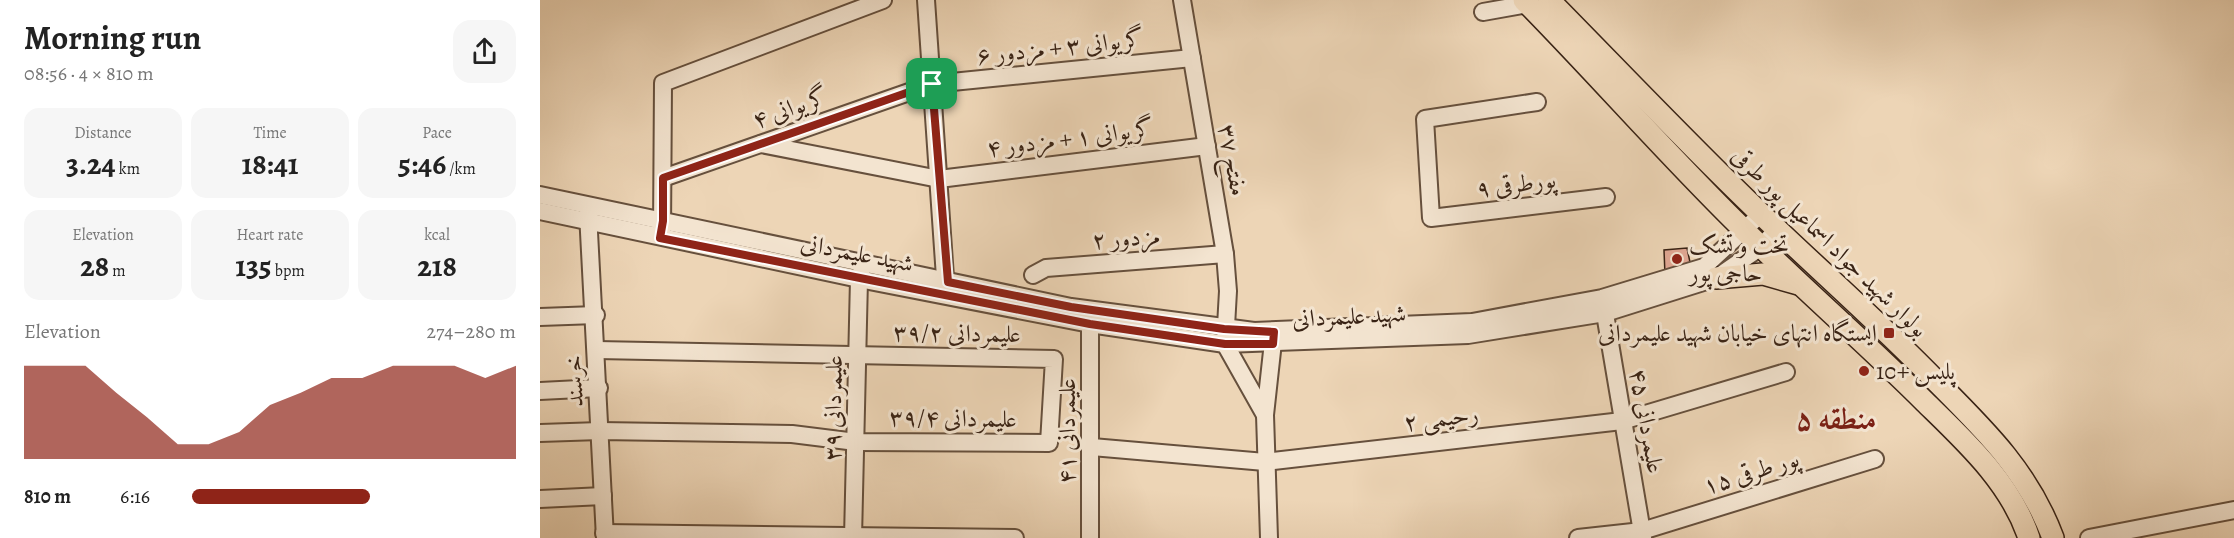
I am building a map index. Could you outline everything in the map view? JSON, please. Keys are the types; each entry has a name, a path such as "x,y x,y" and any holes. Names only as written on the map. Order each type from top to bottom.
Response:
{"main road":[{"name":"بولوار شهید جواد اسماعیل پور طرقی","path":"1549,0 1761,214 1889,333 1979,424 2018,469 2042,507 2053,538"},
{"name":"بولوار شهید جواد اسماعیل پور طرقی","path":"1526,2 1745,231 1805,286 1970,447 1999,481 2021,516 2029,538"},
{"path":"1716,278 1763,274 1805,286"}],"street":[{"path":"662,230 663,83 883,0"},
{"path":"926,0 947,289"},
{"name":"مفتح ۳۷","path":"1182,0 1225,254 1228,291 1224,337"},
{"path":"1483,12 1526,2"},
{"name":"گریوانی ۳ + مزدور ۶","path":"932,84 1192,58"},
{"name":"گریوانی ۴","path":"663,178 932,84"},
{"name":"پورطرقی ۹","path":"1537,102 1425,119 1431,218 1606,197"},
{"name":"گریوانی ۱ + مزدور ۴","path":"760,144 939,179 1207,146"},
{"name":"شهید علیمردانی","path":"540,195 588,214"},
{"name":"شهید علیمردانی","path":"540,211 588,214 861,272 1092,317 1224,337 1274,338 1472,322 1603,305 1716,278 1761,247 1777,228"},
{"name":"خرسند","path":"588,214 596,315 604,536"},
{"name":"شهید علیمردانی","path":"1603,305 1704,267 1761,214"},
{"name":"مزدور ۲","path":"1033,275 1046,268 1225,254"},
{"name":"علیمردانی ۳۹","path":"854,536 861,272"},
{"name":"علیمردانی ۴۵","path":"1603,305 1642,535"},
{"path":"540,317 596,315"},
{"name":"علیمردانی ۴۱","path":"1090,538 1092,317"},
{"path":"1224,337 1265,415"},
{"path":"1269,538 1265,415 1274,338"},
{"name":"علیمردانی ۳۹/۲","path":"597,350 1054,359 1049,443"},
{"name":"رحیمی ۲","path":"1092,447 1265,462 1622,421 1786,372"},
{"path":"540,391 598,388"},
{"name":"علیمردانی ۳۹/۴","path":"540,433 600,431 792,434 856,441 1049,443"},
{"name":"پور طرقی ۱۵","path":"1578,538 1642,535 1875,459"},
{"path":"540,499 603,496"},
{"path":"2089,538 2234,510"},
{"path":"604,536 1015,538"}],"building":[{"name":"تخت و تشک حاجی پور","path":"1687,248 1691,267 1665,275 1664,250"}],"place":[{"name":"تخت و تشک حاجی پور","path":"1677,259"},
{"name":"ایستگاه انتهای خیابان شهید علیمردانی","path":"1889,333"},
{"name":"پلیس +10","path":"1864,371"}],"district":[{"name":"منطقه ۵","path":"1836,419"}],"route":[{"path":"932,84 948,282 1071,307 1224,329 1274,332 1273,344 1225,344 1090,324 660,238 663,221 663,178 932,84"}]}
